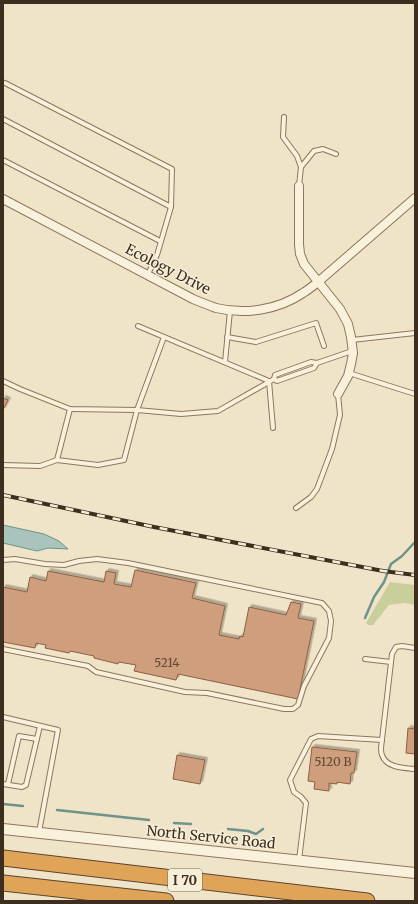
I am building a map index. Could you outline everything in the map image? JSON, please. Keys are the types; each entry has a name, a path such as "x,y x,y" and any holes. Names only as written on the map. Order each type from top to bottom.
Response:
{"highway":[{"name":"I 70","path":"3,858 367,901"},
{"name":"I 70","path":"3,883 166,901"}],"street":[{"path":"299,186 300,254 304,264 340,309 348,324 352,351 349,373 338,394"},
{"name":"Ecology Drive","path":"3,199 193,299 216,308 230,310 261,310 276,306 302,294 318,282 415,198"},
{"name":"North Service Road","path":"3,829 415,874"}],"lane":[{"path":"4,84 172,169 171,207 157,255 148,274"},
{"path":"284,117 283,137 297,156 301,167 299,186"},
{"path":"3,119 171,207"},
{"path":"301,167 314,151 323,149 336,154"},
{"path":"3,160 160,241"},
{"path":"224,362 230,310"},
{"path":"227,337 256,342 316,323 324,346"},
{"path":"138,326 224,362 277,381 314,368 317,363 352,351"},
{"path":"351,340 415,333"},
{"path":"3,465 40,466 58,460 98,465 124,460 137,410 164,337"},
{"path":"349,373 415,394"},
{"path":"3,381 70,409 137,410 181,414 218,411 272,380"},
{"path":"272,380 273,428"},
{"path":"296,508 312,498 332,449 340,416 338,394"},
{"path":"58,460 70,409"},
{"path":"3,560 15,559 45,564 64,565 97,558 128,563 322,603 329,611 331,621 329,638 304,686 298,706 292,709 284,709 207,693 185,692 96,672 88,666 3,649"},
{"path":"415,648 402,646 396,647 392,654 381,748 382,756 386,762 396,767 415,769"},
{"path":"365,659 391,662"},
{"path":"3,718 58,730 39,833"},
{"path":"3,784 22,787 26,785 40,726"},
{"path":"8,784 19,736 37,739"},
{"path":"299,861 306,803 294,792 290,780 311,739 318,736 382,740"}],"green space":[{"path":"390,582 415,585 415,605 405,603 389,605 373,625 368,625 366,623"}],"water":[{"path":"3,525 44,534 59,541 68,549 48,548 37,551 3,543"}],"building":[{"path":"3,398 8,400 3,410"},
{"path":"135,570 196,583 192,598 225,606 219,635 239,639 240,636 243,637 249,607 286,615 291,602 301,604 298,618 314,621 298,699 178,674 176,680 134,671 136,665 119,662 118,664 94,658 94,656 45,648 46,645 36,643 35,648 3,642 3,587 27,592 30,577 46,581 48,571 104,582 106,571 116,573 114,584 131,587"},
{"path":"408,728 415,729 415,754 406,753"},
{"path":"312,747 357,752 354,773 351,773 350,784 337,782 337,784 329,783 329,791 314,789 315,782 308,781"},
{"path":"177,755 205,760 200,784 173,779"}],"waterway":[{"path":"365,618 374,597 384,582 391,564 402,556 415,542"},
{"path":"3,804 23,806"},
{"path":"57,810 149,820"},
{"path":"174,823 191,824"},
{"path":"228,829 248,831 256,834 263,829"}],"railway":[{"path":"3,495 154,527 383,571 415,575"}]}
